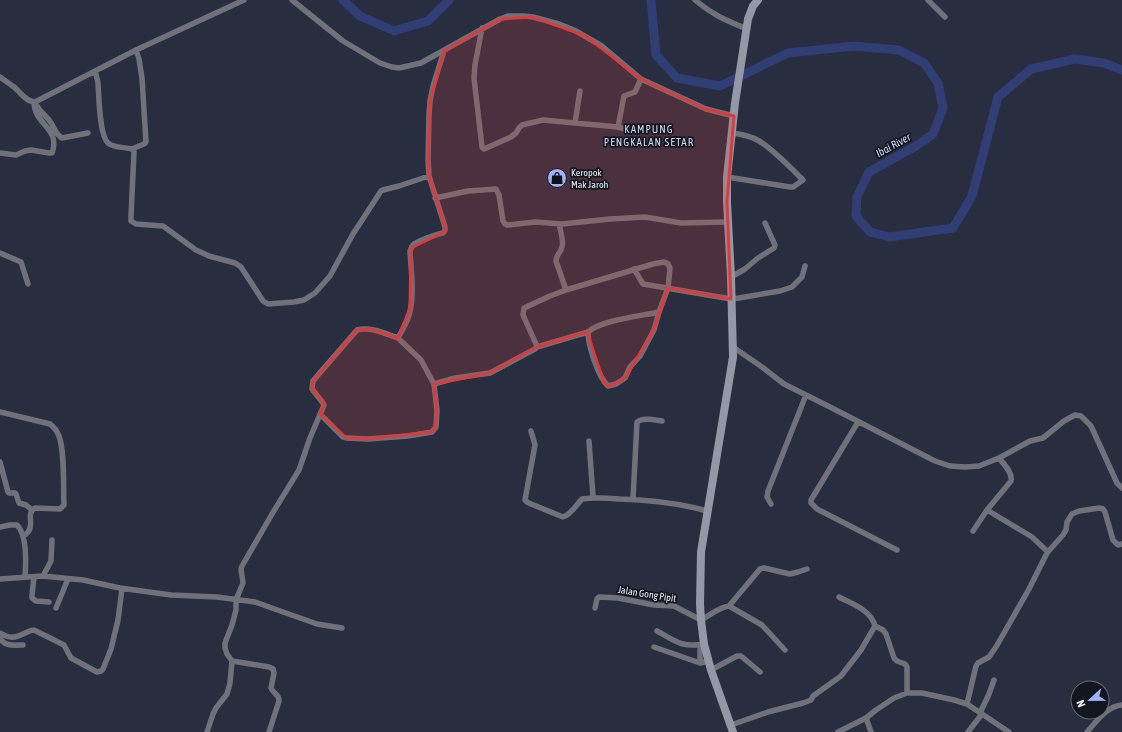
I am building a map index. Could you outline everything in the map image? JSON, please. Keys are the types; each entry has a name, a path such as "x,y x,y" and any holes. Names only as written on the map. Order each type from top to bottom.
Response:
{"main road":[{"path":"732,728 711,670 704,662 700,620 701,552 732,363 733,347 727,222 727,177 735,103 746,29 751,12 758,0"}],"street":[{"path":"34,102 70,85 85,76 138,54 244,0"},
{"path":"292,0 343,41 380,63 392,68 406,68 421,63 482,28 508,16 533,17 559,24 580,33 602,46 641,79 706,109 734,116"},
{"path":"928,0 945,17"},
{"path":"697,1 716,16 746,29"},
{"path":"482,28 475,65 474,81 482,147 484,149 512,137 516,134 520,127 525,124 543,120 618,127 625,129"},
{"path":"398,338 409,315 411,291 411,248 418,242 445,230 429,176 430,101 444,50"},
{"path":"95,72 99,106 106,140 109,144 132,149 144,144 146,142 142,78 138,54"},
{"path":"0,77 26,98 34,102 49,121 58,136 62,138 88,133"},
{"path":"618,127 624,96 635,92 641,79"},
{"path":"576,124 580,91"},
{"path":"0,153 16,155 31,150 52,153 53,136 36,114 34,102"},
{"path":"727,177 790,187 803,180 758,140 732,133"},
{"path":"132,149 134,155 131,221 136,224 163,226 196,250 209,256 237,264 241,267 262,301 268,304 304,300 315,293 330,276 353,234 381,191 429,176"},
{"path":"435,198 468,191 494,188 499,195 503,221 507,225 535,222 559,224 645,217 681,223 727,222"},
{"path":"730,277 745,269 758,258 774,248 775,245 765,222"},
{"path":"559,224 563,243 556,261 566,290"},
{"path":"0,253 21,262 28,284"},
{"path":"536,347 523,315 524,308 566,290 634,269 664,262 668,264 670,268 668,288 654,330 640,356 630,367 625,378 616,384 608,386 604,382 593,356 588,332"},
{"path":"634,269 643,284 731,299 787,289 802,277 805,266"},
{"path":"434,384 455,378 490,373 531,352 536,347 588,332 591,329 613,320 659,312"},
{"path":"269,732 279,701 277,694 270,688 274,673 269,667 232,660 226,654 225,643 235,617 236,600 243,583 241,570 242,566 299,470 310,438 320,414 324,405 312,389 313,381 352,335 357,330 364,328 398,338 420,360 434,384 437,411 436,428 432,432 408,436 368,439 346,438 343,437 320,414"},
{"path":"733,347 784,384 944,465 965,467 979,466 999,458 1030,441 1043,438 1064,421 1075,415 1081,416 1091,426 1117,483 1122,488"},
{"path":"771,504 767,497 768,491 806,395"},
{"path":"0,412 50,424 59,436 62,458 64,505 60,509 35,508 32,510"},
{"path":"633,499 637,422 645,419 662,421"},
{"path":"858,422 811,503 817,509 897,550"},
{"path":"531,432 535,445 525,500 527,502 563,517 569,515 582,499 593,497 633,499 683,505 707,511"},
{"path":"589,441 593,497"},
{"path":"973,531 1012,478 1011,474 999,458"},
{"path":"0,462 8,492 15,493 19,503 26,505 32,510"},
{"path":"967,704 976,666 978,663 989,657 996,647 1048,552 1066,530 1067,522 1072,514 1079,511 1099,508 1103,509 1113,540 1118,545 1122,544"},
{"path":"23,536 29,532 31,526 30,513 32,510"},
{"path":"987,510 1032,537 1048,552"},
{"path":"0,527 17,525 20,528 23,536 26,563 25,577"},
{"path":"43,576 51,561 52,540"},
{"path":"700,620 728,606 760,569 764,568 790,574 807,569"},
{"path":"0,579 43,576 83,580 122,588 179,596 217,596 255,602 317,624 342,628"},
{"path":"34,577 32,598 36,601 49,602"},
{"path":"56,608 68,578"},
{"path":"0,634 14,637 34,630 64,645 71,658 97,672 100,671 103,669 113,642 118,620 122,588"},
{"name":"Jalan Gong Pipit","path":"595,608 599,597 618,598 654,605 674,606 700,620"},
{"path":"732,728 768,712 811,700 813,696 841,676 861,650 875,626 874,620 869,613 839,597"},
{"path":"728,606 762,626 785,650"},
{"path":"875,626 883,630 886,634 894,658 905,664 907,667 907,694"},
{"path":"657,631 686,646 702,645"},
{"path":"0,638 5,644 23,645"},
{"path":"654,647 704,662"},
{"path":"711,670 738,656 741,656 760,672"},
{"path":"207,732 216,708 227,694 230,683 232,660"},
{"path":"968,732 981,713 994,680"},
{"path":"838,732 866,718 894,698 907,694 922,693 967,704 1009,732"},
{"path":"1087,732 1109,710 1116,706 1122,705"},
{"path":"866,718 871,732"}],"highlighted area":[{"path":"533,17 586,36 641,79 706,109 734,116 727,202 731,299 668,288 654,330 625,378 616,384 608,386 604,383 587,332 537,347 490,373 434,384 437,411 436,427 432,432 368,439 346,438 320,414 324,403 312,389 313,381 357,330 370,329 398,338 410,308 411,248 446,231 429,176 428,160 430,101 444,51 500,19"}],"waterway":[{"name":"Ibai River","path":"343,0 360,16 394,31 428,21 449,0"},
{"name":"Ibai River","path":"651,0 656,55 677,78 720,86 788,53 854,46 899,50 924,63 938,83 943,108 933,134 916,146 869,172 857,197 856,216 870,232 889,237 953,228 972,196 998,97 1031,69 1075,59 1104,63 1122,70"}],"place":[{"name":"Keropok Mak Jaroh","path":"557,178"}],"district":[{"name":"KAMPUNG PENGKALAN SETAR","path":"649,135"}]}
